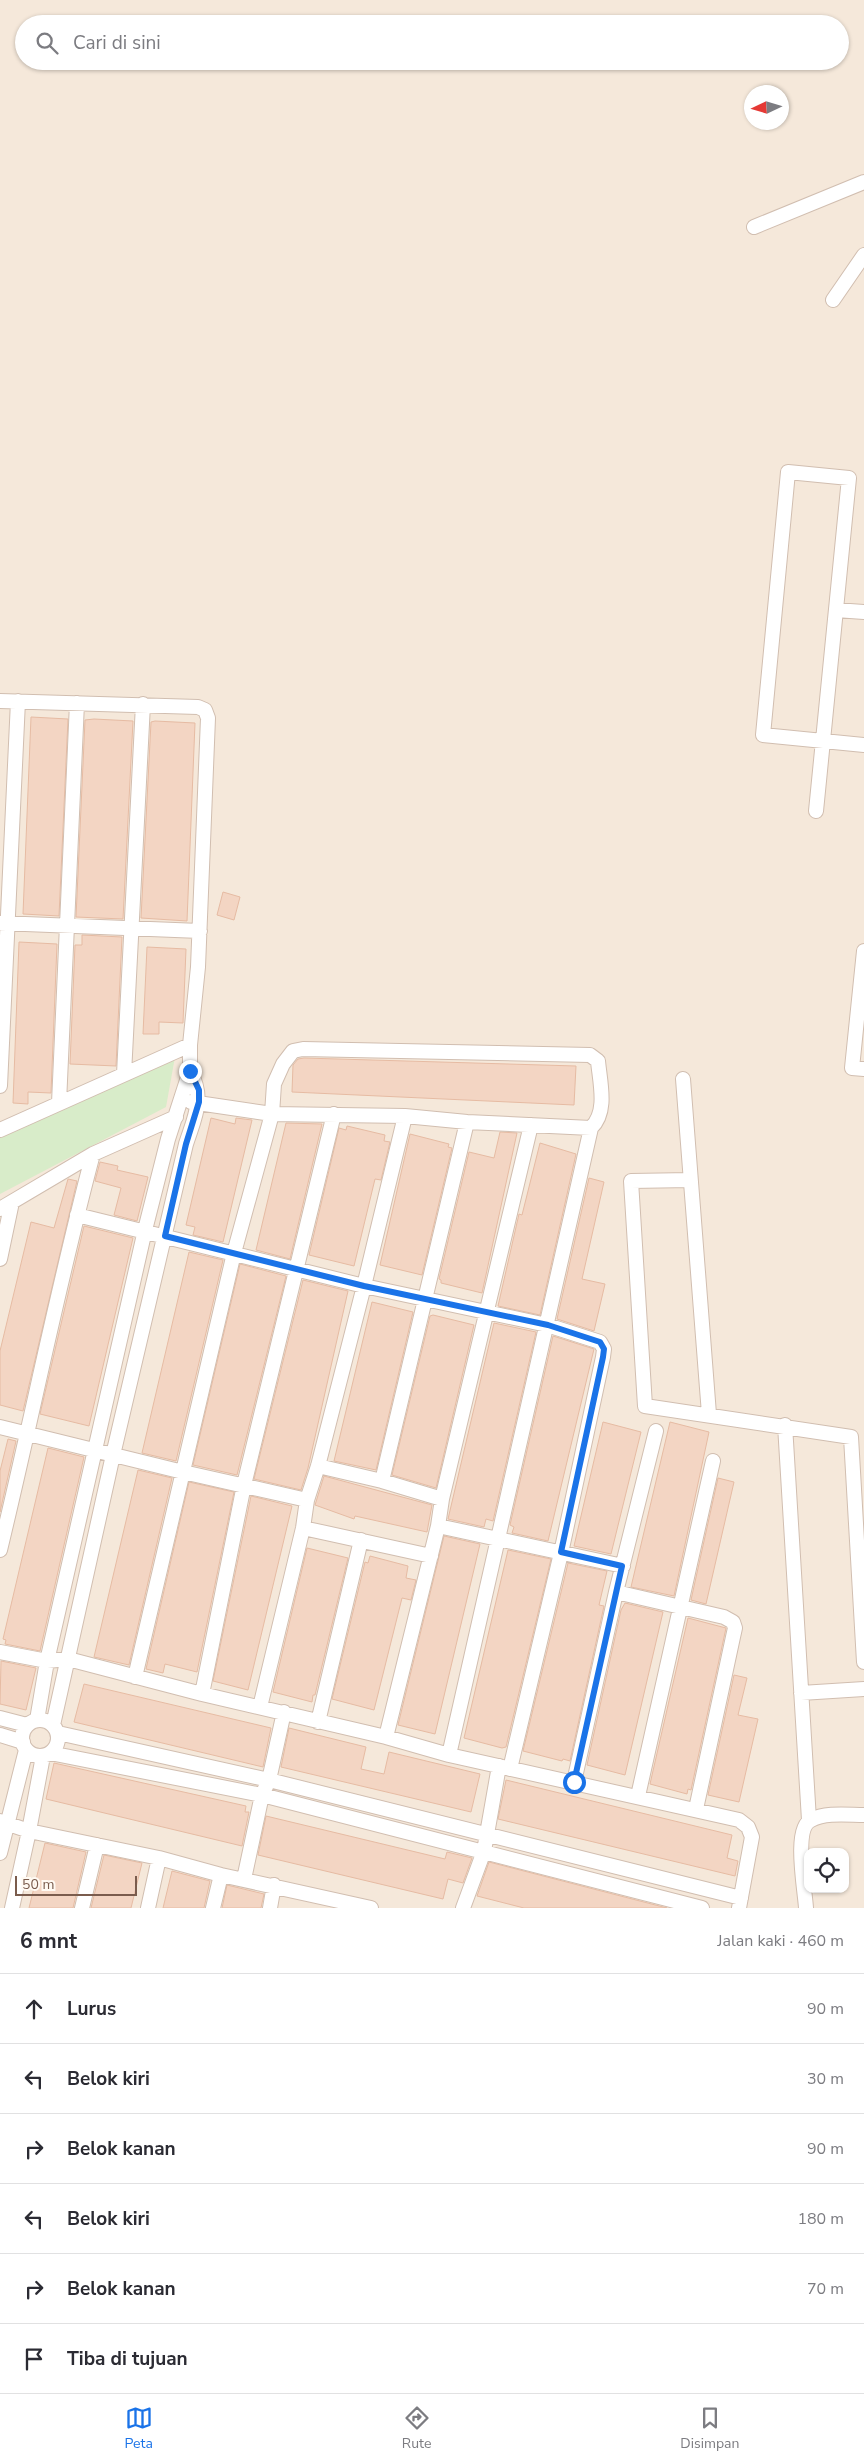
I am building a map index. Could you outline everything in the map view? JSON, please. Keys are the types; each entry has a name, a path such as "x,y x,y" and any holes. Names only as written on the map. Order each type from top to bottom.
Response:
{"street":[{"path":"754,227 864,182"},
{"path":"833,300 864,256"},
{"path":"816,811 823,741 836,610 850,478 788,472 763,735 823,741 864,745"},
{"path":"836,610 864,612"},
{"path":"0,701 198,707 208,713 200,931 190,1045 190,1071 168,1139 145,1230 47,1661 32,1722 23,1733 24,1746 4,1822 0,1853"},
{"path":"0,1086 4,924 18,701"},
{"path":"59,1103 77,703"},
{"path":"124,1074 143,704"},
{"path":"4,924 200,931"},
{"path":"864,951 852,1068 864,1069"},
{"path":"0,1130 190,1045"},
{"path":"135,1677 234,1254 272,1114 274,1084 283,1064 295,1050 590,1055 598,1062 601,1111 597,1122 591,1128 548,1325 449,1755"},
{"path":"12,1908 46,1755 57,1745 55,1729 68,1659 112,1455 186,1144 199,1102 199,1090 190,1071"},
{"path":"683,1079 709,1414"},
{"path":"181,1103 199,1102 272,1114 405,1116 467,1122 591,1128"},
{"path":"202,1694 244,1486 334,1114"},
{"path":"260,1707 303,1528 307,1500 318,1466 364,1286 405,1116"},
{"path":"0,1259 6,1206 93,1154 176,1117"},
{"path":"382,1481 467,1122"},
{"path":"386,1737 431,1556 442,1499 531,1125"},
{"path":"168,1139 186,1144"},
{"path":"0,1550 29,1434 77,1214 93,1154"},
{"path":"690,1180 631,1181 645,1406 851,1436 864,1662"},
{"path":"77,1214 364,1286 548,1325 600,1342 604,1349 561,1552 484,1851 463,1908"},
{"path":"785,1425 809,1820"},
{"path":"0,1427 307,1500"},
{"path":"574,1782 622,1566 656,1432"},
{"path":"638,1796 712,1461"},
{"path":"318,1466 382,1481 442,1499"},
{"path":"438,1526 622,1566"},
{"path":"303,1528 431,1556"},
{"path":"318,1722 361,1540"},
{"path":"616,1592 724,1617 733,1622 735,1628 696,1809"},
{"path":"0,1652 47,1661 68,1659 202,1694 386,1737 449,1755 739,1820 748,1827 752,1837 740,1903 269,1780 55,1729 46,1720 32,1722 0,1718"},
{"path":"801,1693 864,1689"},
{"path":"244,1879 262,1795 269,1780 284,1712"},
{"path":"0,1736 24,1746 34,1755 46,1755 262,1795 702,1908"},
{"path":"806,1908 800,1840 803,1827 809,1820 821,1816 864,1815"},
{"path":"4,1822 29,1831 98,1844 221,1875 274,1885 344,1905 372,1908"},
{"path":"82,1908 98,1844"},
{"path":"148,1908 159,1858"},
{"path":"212,1908 221,1875"},
{"path":"270,1908 274,1885"}],"shaded area":[{"path":"0,0 864,0 864,1908 0,1908"}],"green space":[{"path":"175,1057 166,1107 0,1194 0,1134"}],"building":[{"path":"31,717 68,719 59,916 23,914"},
{"path":"85,720 133,721 123,919 76,917"},
{"path":"151,722 195,723 187,921 141,918"},
{"path":"223,892 240,897 234,920 217,915"},
{"path":"82,935 122,937 116,1066 70,1064 75,945 82,945"},
{"path":"19,942 57,944 51,1093 28,1092 28,1104 13,1103"},
{"path":"147,947 186,949 183,1023 159,1022 159,1034 143,1034"},
{"path":"298,1059 576,1066 574,1105 292,1092 293,1065"},
{"path":"211,1118 235,1124 236,1118 252,1120 223,1242 193,1235 195,1227 186,1225"},
{"path":"286,1123 322,1124 290,1259 256,1250"},
{"path":"347,1126 385,1135 384,1141 390,1142 381,1180 375,1179 354,1266 309,1255 339,1128 346,1130"},
{"path":"500,1132 517,1133 482,1293 441,1283 439,1279 469,1152 494,1158"},
{"path":"410,1134 449,1144 448,1147 452,1148 422,1275 380,1265"},
{"path":"540,1143 576,1154 540,1315 498,1306 519,1214 522,1215"},
{"path":"100,1162 118,1166 117,1170 148,1177 137,1221 114,1215 121,1188 95,1181"},
{"path":"589,1178 604,1182 582,1279 605,1284 594,1331 557,1319"},
{"path":"68,1179 77,1181 23,1411 0,1405 0,1351 31,1222 54,1228"},
{"path":"84,1226 133,1238 89,1426 40,1414"},
{"path":"189,1252 223,1260 176,1461 142,1453"},
{"path":"240,1264 286,1276 237,1475 193,1465"},
{"path":"303,1280 348,1291 308,1468 301,1490 254,1479"},
{"path":"372,1302 413,1312 376,1470 334,1461"},
{"path":"433,1315 474,1325 436,1488 392,1475 430,1316"},
{"path":"494,1323 536,1332 493,1521 486,1519 484,1527 448,1519"},
{"path":"553,1336 594,1349 548,1541 512,1533 514,1527 510,1525"},
{"path":"603,1422 641,1432 611,1554 574,1546"},
{"path":"670,1422 709,1432 674,1596 631,1587"},
{"path":"8,1439 16,1441 0,1512 0,1471"},
{"path":"48,1448 84,1457 40,1651 5,1644 6,1640 3,1639"},
{"path":"138,1470 172,1478 129,1665 94,1657"},
{"path":"324,1476 432,1505 427,1532 355,1516 354,1519 315,1505"},
{"path":"718,1478 734,1482 706,1604 691,1600"},
{"path":"189,1482 234,1492 197,1672 165,1664 163,1673 146,1669"},
{"path":"251,1496 292,1506 248,1690 213,1681"},
{"path":"444,1536 480,1544 435,1734 398,1725"},
{"path":"307,1548 348,1558 312,1702 273,1692"},
{"path":"508,1550 551,1559 506,1747 502,1748 464,1738"},
{"path":"370,1556 408,1566 406,1578 416,1580 411,1600 402,1598 374,1710 332,1699 365,1562 368,1563"},
{"path":"568,1563 607,1571 599,1605 604,1606 570,1761 563,1759 562,1761 523,1751"},
{"path":"625,1603 663,1612 625,1775 587,1765 621,1610"},
{"path":"688,1618 726,1628 691,1790 688,1789 687,1794 650,1784"},
{"path":"1,1661 36,1668 26,1710 0,1704"},
{"path":"734,1675 747,1678 738,1715 758,1719 739,1802 708,1795"},
{"path":"84,1684 271,1728 263,1767 74,1722"},
{"path":"289,1728 366,1747 361,1769 384,1774 389,1752 480,1774 471,1812 281,1767"},
{"path":"54,1763 246,1806 245,1812 249,1812 242,1846 46,1799"},
{"path":"506,1780 732,1835 727,1858 738,1861 735,1876 498,1819"},
{"path":"266,1816 445,1859 447,1852 472,1858 463,1883 448,1879 443,1899 258,1855"},
{"path":"45,1843 86,1852 73,1908 29,1908"},
{"path":"104,1855 142,1863 131,1908 91,1908"},
{"path":"489,1862 667,1908 524,1908 477,1896"},
{"path":"172,1871 210,1881 204,1908 163,1908"},
{"path":"227,1885 264,1894 261,1908 222,1908"}],"route":[{"path":"190,1071 199,1090 199,1102 186,1144 165,1236 364,1286 548,1325 600,1342 604,1349 561,1552 622,1566 574,1782"}]}
